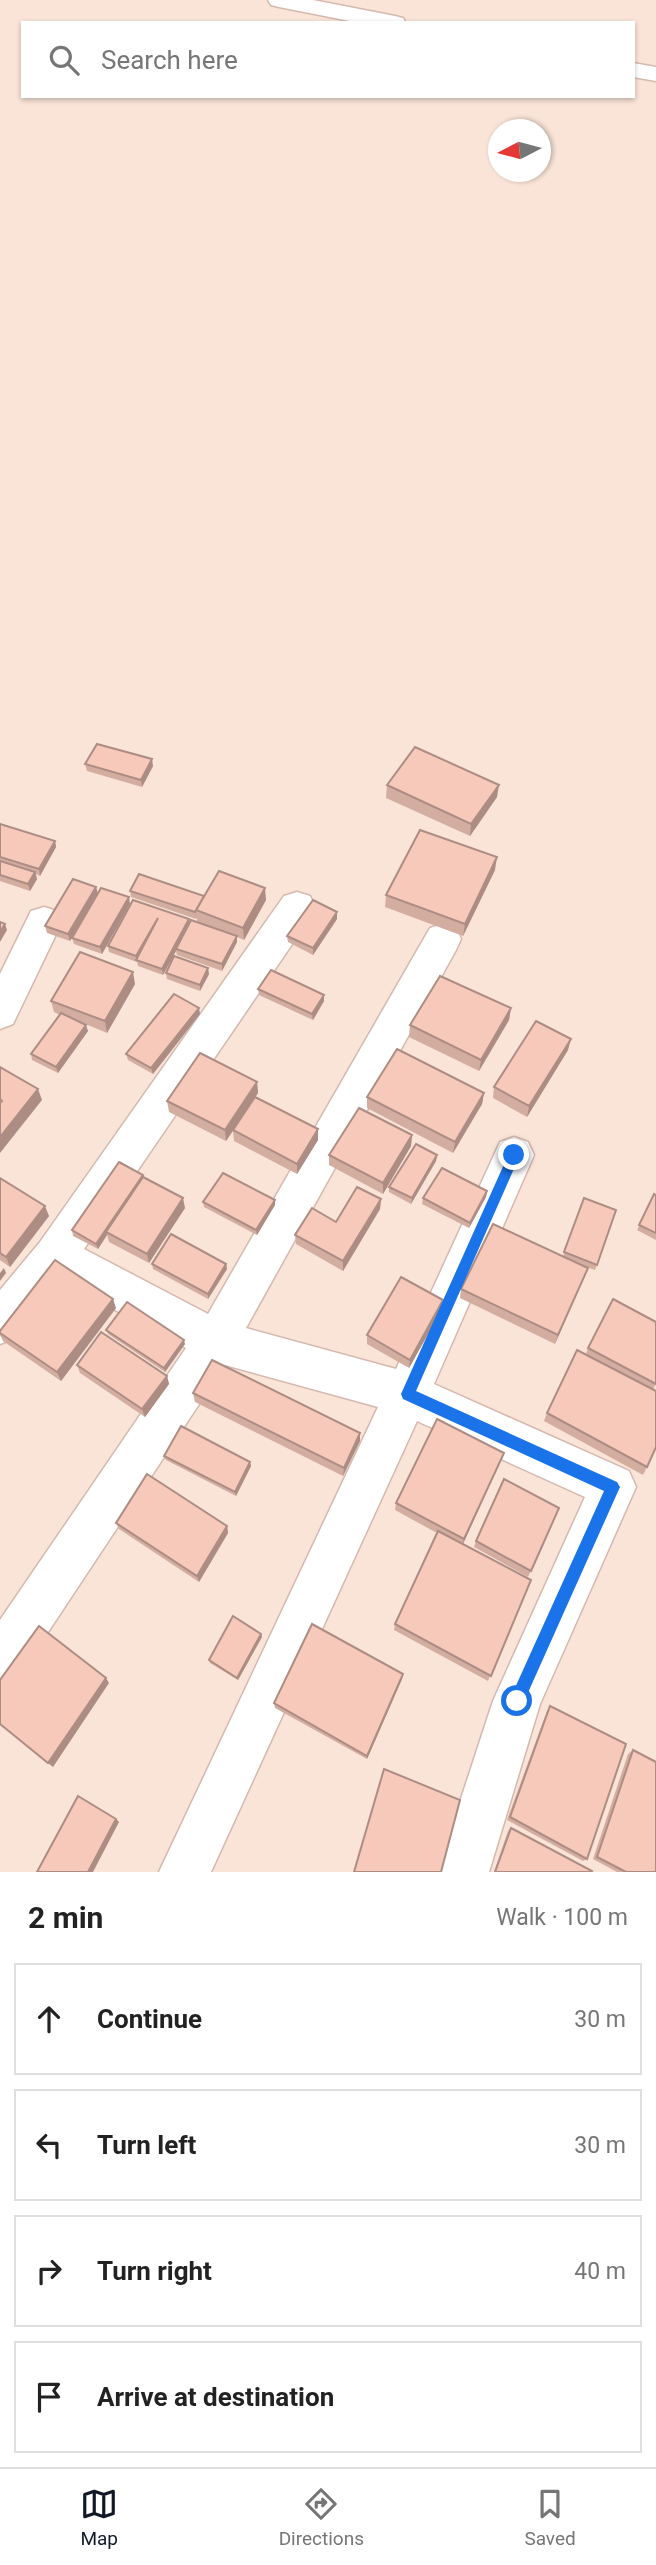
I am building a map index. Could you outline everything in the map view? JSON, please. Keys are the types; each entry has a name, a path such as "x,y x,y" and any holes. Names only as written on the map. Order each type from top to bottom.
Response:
{"street":[{"path":"279,0 385,21"},
{"path":"635,70 656,74"},
{"path":"0,1323 55,1256 297,907"},
{"path":"0,1013 44,922"},
{"path":"0,1662 216,1341 443,939"},
{"path":"185,1872 407,1394 514,1155"},
{"path":"55,1256 216,1341 407,1394 612,1487 517,1701 463,1872"}],"shaded area":[{"path":"0,0 656,0 656,1872 0,1872"}],"building":[{"path":"97,744 152,759 141,780 85,764"},
{"path":"415,747 499,785 471,824 387,785"},
{"path":"0,824 55,841 39,869 0,857"},
{"path":"420,830 497,857 465,924 386,895"},
{"path":"0,861 35,872 28,884 0,875"},
{"path":"219,871 265,888 243,928 196,910"},
{"path":"139,874 204,896 195,912 130,891"},
{"path":"73,879 96,887 68,934 45,926"},
{"path":"101,888 129,897 100,947 72,938"},
{"path":"133,900 189,919 162,969 136,960 158,918 136,956 108,946"},
{"path":"313,900 337,912 313,948 287,936"},
{"path":"191,920 237,936 222,964 176,949"},
{"path":"80,952 133,972 105,1021 51,1001"},
{"path":"174,956 208,968 200,985 166,973"},
{"path":"271,970 324,995 312,1014 258,989"},
{"path":"440,976 511,1008 481,1060 410,1025"},
{"path":"174,994 199,1008 151,1068 126,1054"},
{"path":"61,1013 86,1025 56,1067 31,1054"},
{"path":"536,1021 571,1039 529,1106 494,1087"},
{"path":"397,1049 484,1093 455,1142 367,1097"},
{"path":"200,1053 257,1082 225,1130 167,1101"},
{"path":"0,1067 38,1089 0,1137 2,1101"},
{"path":"255,1097 318,1129 297,1164 233,1130"},
{"path":"359,1108 412,1135 383,1183 329,1155"},
{"path":"416,1144 437,1155 412,1198 389,1187"},
{"path":"119,1162 143,1175 96,1244 72,1230"},
{"path":"442,1168 487,1191 470,1223 423,1198"},
{"path":"223,1173 275,1200 256,1230 203,1202"},
{"path":"143,1177 183,1198 147,1254 106,1232"},
{"path":"0,1178 45,1206 6,1257 0,1253"},
{"path":"357,1187 381,1199 343,1261 295,1235 312,1208 336,1222"},
{"path":"654,1194 656,1195 656,1233 639,1225"},
{"path":"584,1198 616,1210 597,1265 564,1252"},
{"path":"493,1224 588,1268 558,1335 461,1289"},
{"path":"171,1234 226,1264 208,1294 152,1264"},
{"path":"55,1260 113,1299 57,1372 0,1333"},
{"path":"401,1277 443,1300 410,1360 367,1335"},
{"path":"613,1299 656,1322 656,1384 588,1348"},
{"path":"127,1302 184,1340 164,1368 106,1330"},
{"path":"101,1332 167,1376 142,1409 77,1365"},
{"path":"577,1350 656,1391 656,1447 647,1467 547,1413"},
{"path":"212,1360 360,1433 344,1468 193,1393"},
{"path":"437,1419 504,1453 464,1539 396,1503"},
{"path":"181,1426 250,1462 235,1492 164,1456"},
{"path":"147,1474 227,1526 197,1576 116,1523"},
{"path":"504,1479 559,1508 531,1571 476,1541"},
{"path":"438,1531 531,1580 491,1676 395,1624"},
{"path":"233,1616 261,1634 237,1678 209,1660"},
{"path":"312,1624 403,1674 367,1756 274,1703"},
{"path":"39,1626 106,1678 48,1763 0,1724 0,1680"},
{"path":"550,1706 626,1744 587,1859 510,1817"},
{"path":"633,1750 656,1762 656,1872 626,1872 597,1857"},
{"path":"384,1769 460,1800 441,1872 354,1872"},
{"path":"78,1796 116,1819 88,1872 37,1872"},
{"path":"511,1828 592,1871 495,1872"}],"route":[{"path":"514,1155 407,1394 612,1487 517,1701"}]}
